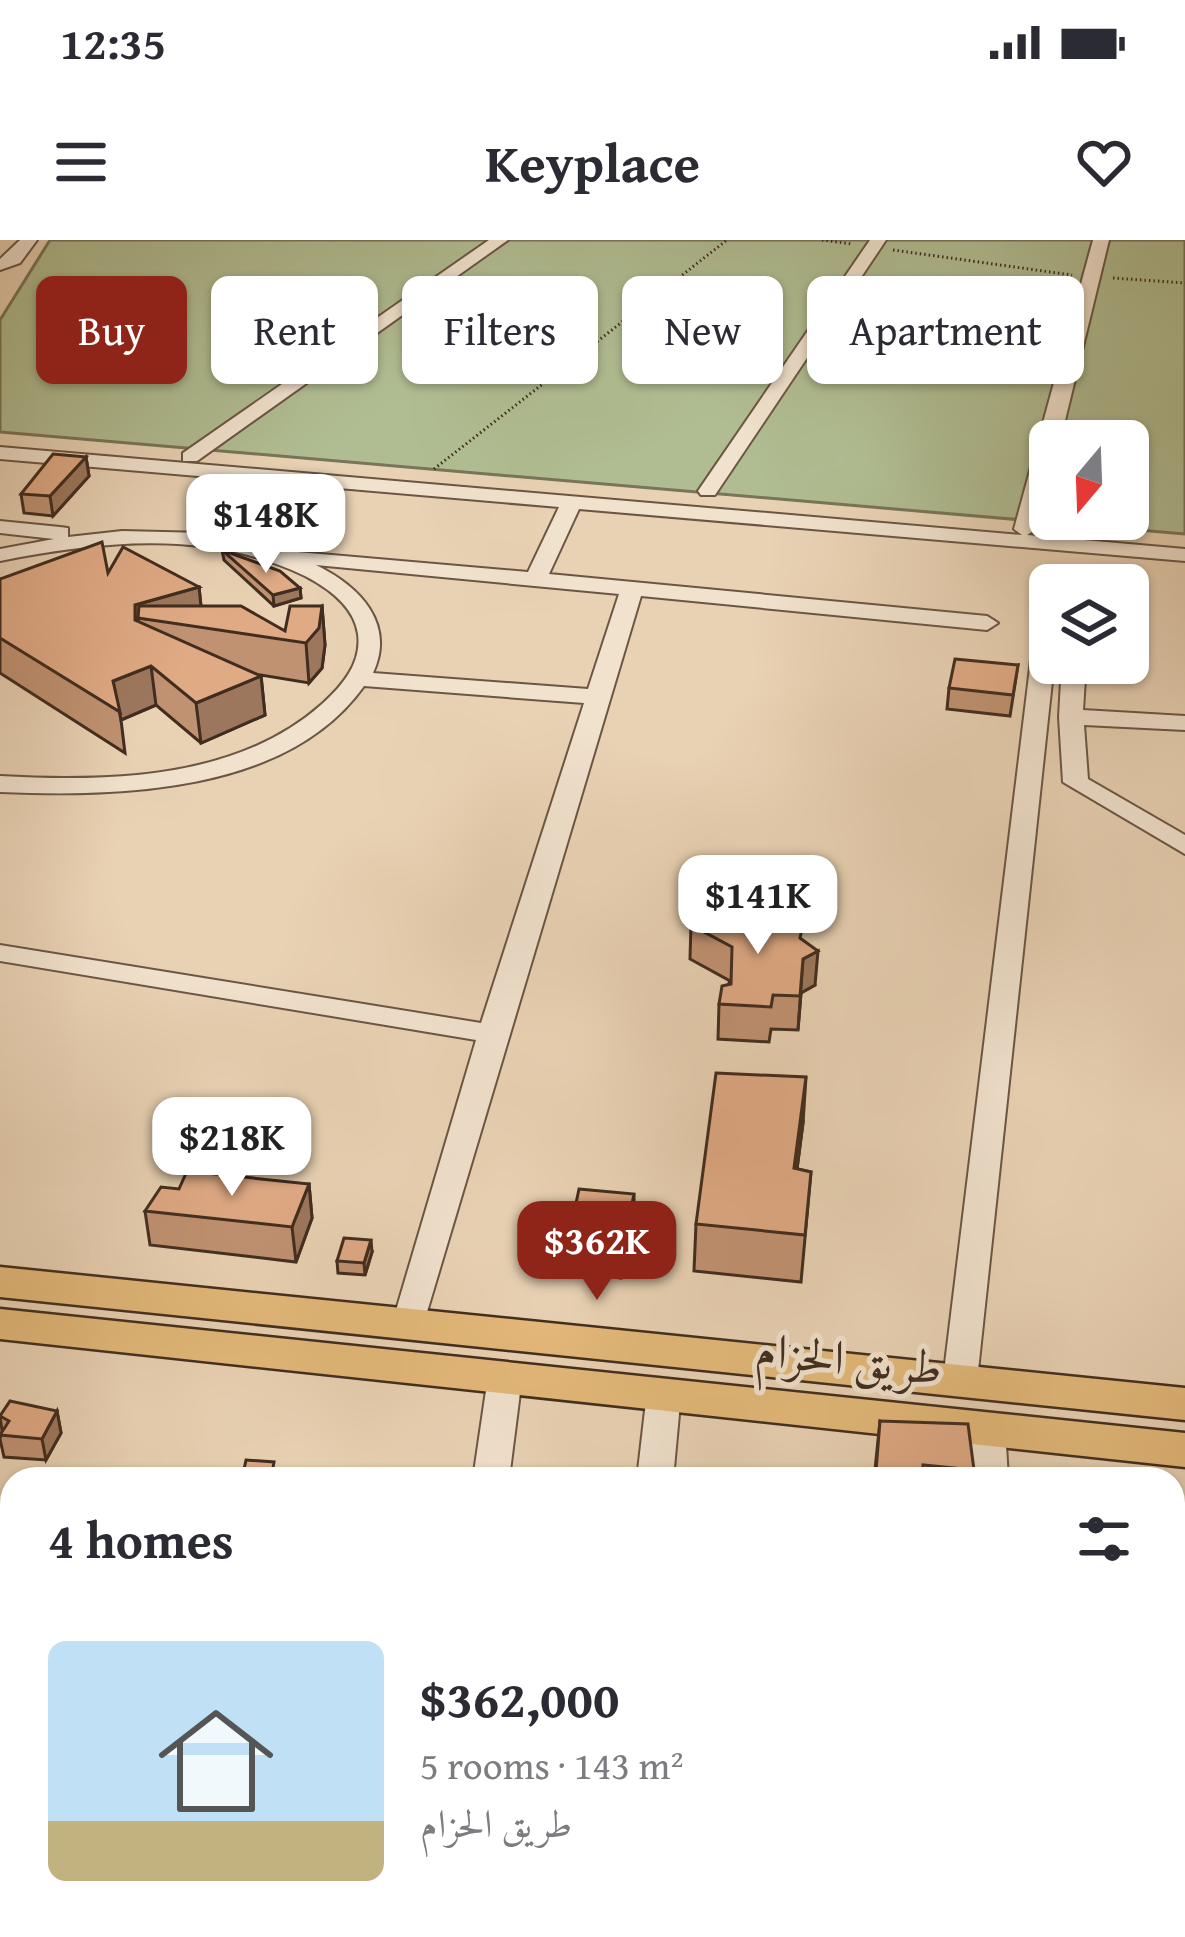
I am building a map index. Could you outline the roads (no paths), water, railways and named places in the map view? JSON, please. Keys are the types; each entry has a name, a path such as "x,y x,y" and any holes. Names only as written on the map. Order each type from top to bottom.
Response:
{"main road":[{"name":"طريق الحزام","path":"0,1282 1185,1404"},
{"name":"طريق الحزام","path":"0,1324 1185,1450"}],"street":[{"path":"0,263 13,240"},
{"path":"0,263 14,259 29,240"},
{"path":"485,240 499,240"},
{"path":"190,457 499,240"},
{"path":"1055,420 1101,240"},
{"path":"708,491 875,244"},
{"path":"0,442 190,457 245,468"},
{"path":"0,453 304,473 572,502 1185,555"},
{"path":"304,473 430,478 1185,543"},
{"path":"536,579 572,502"},
{"path":"1025,530 1029,516"},
{"path":"0,527 167,537 271,553 987,623"},
{"path":"0,555 110,537"},
{"path":"1054,564 1057,544"},
{"path":"0,784 120,785 226,763 296,734 335,707 360,679 370,653 369,628 357,605 336,584 271,553"},
{"path":"410,1324 492,1034 632,589"},
{"path":"360,679 598,697"},
{"path":"960,1380 1040,684"},
{"path":"1073,684 1076,782 1185,846"},
{"path":"1071,717 1185,723"},
{"path":"0,953 492,1034"},
{"path":"493,1467 506,1377"},
{"path":"656,1467 664,1393"},
{"path":"987,1427 989,1467"}]}
